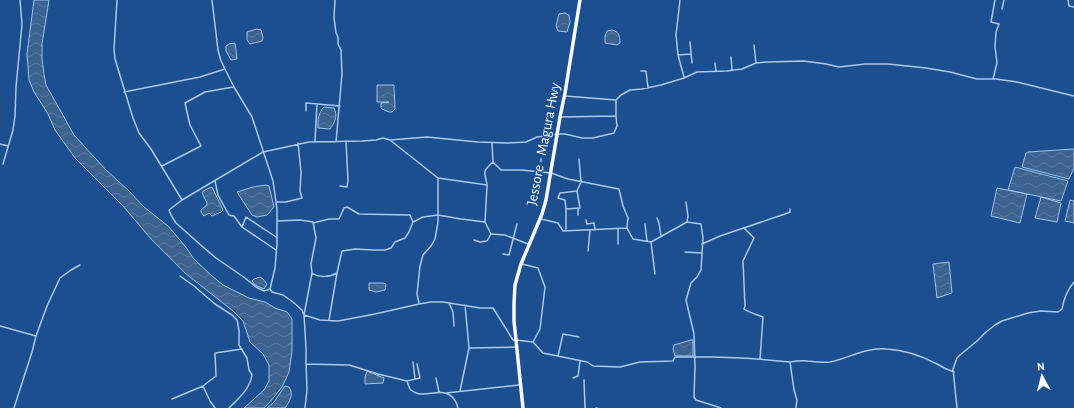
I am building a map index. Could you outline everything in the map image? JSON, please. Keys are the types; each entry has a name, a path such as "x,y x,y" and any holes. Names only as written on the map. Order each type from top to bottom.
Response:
{"highway":[{"name":"Jessore - Magura Hwy","path":"523,408 516,340 514,297 515,285 521,264 546,200 565,96 580,0"}],"street":[{"path":"3,164 14,130 22,24 20,0"},
{"path":"117,0 114,49 115,59 132,118 139,133 162,166 182,200"},
{"path":"212,0 218,50 221,61 234,87 252,117 273,181 276,202 277,237 275,268 270,289"},
{"path":"335,0 334,17 340,50 342,74 336,142"},
{"path":"680,0 676,35 678,55 684,78"},
{"path":"993,79 997,63 995,47 996,32 999,24 990,22 995,0"},
{"path":"1002,9 1004,0"},
{"path":"1067,0 1069,6 1074,7"},
{"path":"690,42 692,63"},
{"path":"754,46 756,63"},
{"path":"678,55 691,54"},
{"path":"730,57 732,70"},
{"path":"270,289 264,291 256,287 216,258 176,223 169,210 182,200 263,152 298,143 314,141 346,142 376,140 383,138 390,140 426,137 508,143 526,142 537,137 558,134 582,138 593,138 614,133 617,126 616,100 630,90 661,85 684,78 697,72 742,69 756,63 767,62 804,62 839,67 865,64 888,64 950,72 977,79 1017,82 1074,96"},
{"path":"715,63 716,71"},
{"path":"124,92 200,77 226,69"},
{"path":"641,71 646,72 648,88"},
{"path":"162,166 201,146 190,125 185,103 205,92 234,87"},
{"path":"565,96 616,100"},
{"path":"306,112 306,103 340,106"},
{"path":"314,141 317,104"},
{"path":"560,117 616,116"},
{"path":"390,140 438,178 487,185"},
{"path":"340,186 348,187 346,142"},
{"path":"276,202 286,202 302,198 300,190 301,172 298,143"},
{"path":"492,143 493,162 502,170 522,170 551,173 568,179 619,189 623,206 628,218 627,228 633,239 651,242 687,222 701,224 701,270 691,283 686,300 694,334 694,397 696,400 721,408"},
{"path":"0,144 9,146"},
{"path":"578,215 578,208 580,208 577,191 581,182 579,159"},
{"path":"491,234 485,222 487,185 484,175 485,169 493,162"},
{"path":"419,304 417,294 420,266 423,255 435,239 438,222 438,178"},
{"path":"215,181 217,184 218,195 229,215 234,216 242,227 276,250"},
{"path":"566,231 565,200 558,198 560,193 577,191"},
{"path":"686,202 688,216 687,222"},
{"path":"277,221 300,220 313,223 329,219 339,219 344,208 347,207 359,214 410,215 413,222"},
{"path":"566,208 578,208"},
{"path":"702,244 720,236 785,214 790,212 790,209"},
{"path":"329,320 342,251 355,249 385,250 391,248 395,242 404,238 409,232 413,222 423,217 438,215 485,222"},
{"path":"242,227 246,217 277,237"},
{"path":"540,218 558,223 563,231 627,228"},
{"path":"656,218 659,223 661,236"},
{"path":"586,220 587,224 594,223 595,230"},
{"path":"305,408 307,390 304,315 312,274 311,264 316,238 313,223"},
{"path":"503,254 509,255 517,224"},
{"path":"645,224 646,241"},
{"path":"744,228 754,238 743,261 744,309 763,317 760,360"},
{"path":"618,229 618,244"},
{"path":"588,251 590,230"},
{"path":"491,234 505,235 530,244"},
{"path":"474,240 480,242 487,241 491,234"},
{"path":"651,242 655,274"},
{"path":"685,252 702,253"},
{"path":"521,264 538,268 545,287 540,329 533,342"},
{"path":"14,408 36,336 47,306 60,278 80,265"},
{"path":"312,274 333,276 337,274"},
{"path":"180,276 237,320 240,345 247,358 252,378 248,387 230,408"},
{"path":"958,408 954,372 954,364 957,358 995,325 1008,319 1028,312 1058,312 1062,309 1064,299 1074,282"},
{"path":"270,289 272,292 283,295 293,302 302,310 304,315 320,320 338,321 431,302 480,308 493,308 513,340 533,342 544,353 587,362 593,366 620,367 640,362 667,362 673,361 675,357 695,356 790,362 829,362 845,358 858,352 874,349 887,349 901,351 922,358 954,372"},
{"path":"449,303 453,312 454,326"},
{"path":"460,391 468,348 464,305"},
{"path":"0,326 36,336"},
{"path":"558,356 563,334 579,337"},
{"path":"468,348 517,347"},
{"path":"172,399 203,386 216,376 215,354 242,350"},
{"path":"573,378 578,376 580,361"},
{"path":"413,362 416,379"},
{"path":"790,362 797,400 796,408"},
{"path":"306,364 349,365 384,376 407,381 420,378 417,364"},
{"path":"436,378 439,392"},
{"path":"584,380 585,408"},
{"path":"407,381 410,389 417,393 426,394 521,385"},
{"path":"203,386 215,408"},
{"path":"446,392 454,399 458,408"}],"water":[{"path":"34,0 49,0 42,44 44,75 46,85 74,135 106,170 144,207 168,226 194,259 212,276 223,285 249,298 265,302 275,308 287,312 292,319 292,351 289,372 282,387 264,408 244,408 264,390 269,381 269,365 263,354 250,342 243,321 233,311 185,273 152,240 123,206 75,158 55,130 29,80 27,54"},
{"path":"565,13 569,15 570,22 567,32 558,31 556,26 559,14"},
{"path":"257,29 261,30 263,38 262,41 250,44 247,40 247,32"},
{"path":"612,30 618,33 619,36 620,43 617,45 605,43 607,31"},
{"path":"235,43 237,59 231,60 226,51 226,46"},
{"path":"377,85 394,85 395,109 392,112 381,108 381,103 389,102 377,102"},
{"path":"324,107 334,108 336,114 330,129 318,128 319,114"},
{"path":"1074,149 1074,168 1069,179 1022,167 1026,153 1028,152"},
{"path":"1015,167 1068,181 1061,201 1008,190"},
{"path":"266,185 269,186 274,207 267,215 257,217 252,215 237,192"},
{"path":"212,187 223,210 212,216 209,213 204,216 201,210 207,205 207,203 202,192"},
{"path":"997,188 1027,194 1020,223 991,216"},
{"path":"1041,197 1061,203 1057,222 1035,218"},
{"path":"1070,200 1074,201 1074,223 1065,221"},
{"path":"949,262 952,293 937,298 933,264"},
{"path":"260,277 267,284 264,289 255,285 252,281"},
{"path":"369,283 386,284 385,290 376,292 369,290"},
{"path":"693,340 693,356 675,356 673,349 674,345"},
{"path":"367,371 384,378 383,383 365,384"},
{"path":"285,386 289,387 291,395 285,408 267,408 274,402"}]}
